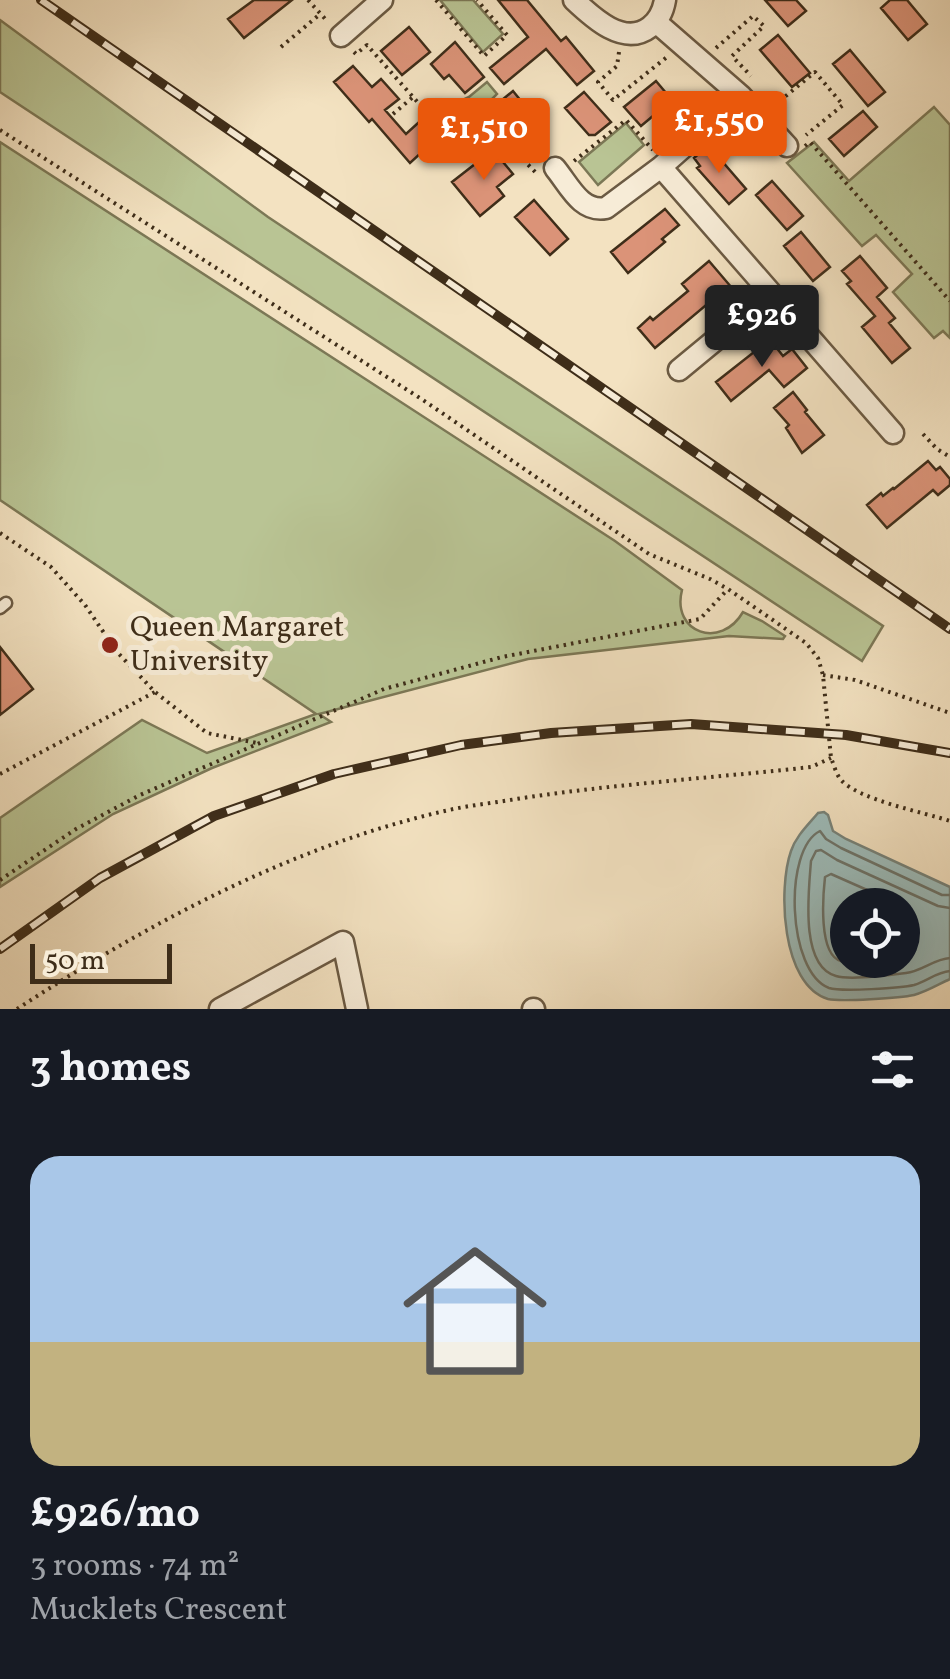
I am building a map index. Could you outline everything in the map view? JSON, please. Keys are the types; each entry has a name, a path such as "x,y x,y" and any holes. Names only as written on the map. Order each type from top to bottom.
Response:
{"street":[{"path":"341,36 382,0"},
{"path":"574,0 604,26 635,34 656,22 665,0"},
{"path":"656,22 702,61 747,88 786,146"},
{"path":"552,174 582,202 598,210 606,208 663,165 747,88"},
{"path":"663,165 893,434"},
{"path":"679,370 771,294"},
{"path":"220,1009 344,942 357,1009"}],"path":[{"path":"308,0 356,54 367,45 465,151 494,129 552,174 626,120 663,165"},
{"path":"436,0 484,56 507,35 477,0"},
{"path":"281,47 320,14"},
{"path":"702,61 752,16 764,26 732,56 747,88"},
{"path":"621,33 617,66 598,82 613,100 682,44"},
{"path":"765,92 776,104 815,72 843,105 806,136"},
{"path":"393,114 413,97"},
{"path":"0,130 423,400 649,554 728,589 806,644 818,658 824,675 832,758 843,783 874,798 950,821"},
{"path":"786,146 794,155 810,142 950,301"},
{"path":"923,434 936,449 950,456"},
{"path":"0,533 51,567 117,652 155,692 207,732 256,743"},
{"path":"0,880 76,830 140,795 384,690 502,656 700,619 728,589"},
{"path":"824,675 856,680 950,713"},
{"path":"0,774 155,692"},
{"path":"17,1009 93,959 168,917 304,855 385,826 451,809 523,798 810,768 832,758"}],"green space":[{"path":"440,0 473,0 503,34 483,52"},
{"path":"0,20 268,217 883,626 862,661 0,92"},
{"path":"487,82 497,94 488,103 501,119 466,147 453,139 433,114 469,97"},
{"path":"934,107 950,125 950,338 943,331 934,338 893,292 912,274 876,235 862,246 787,163 814,142 849,181"},
{"path":"626,123 644,145 598,185 579,162"},
{"path":"0,142 615,541 682,590 684,617 691,626 711,633 723,631 743,612 785,636 729,636 528,659 319,714 331,722 212,768 113,814 0,887 0,818 142,720 207,753 316,714 0,500"}],"water":[{"path":"824,812 833,831 846,839 950,887 950,979 914,995 884,998 835,1000 812,990 792,956 785,910 787,867 793,846 818,813"}],"building":[{"path":"254,0 292,0 244,38 228,19"},
{"path":"498,0 527,0 561,41 566,37 594,71 577,85 546,49 504,84 490,68 528,37"},
{"path":"765,0 796,0 806,11 788,26"},
{"path":"890,0 907,0 927,24 908,40 881,8"},
{"path":"409,27 430,52 402,75 381,51"},
{"path":"778,35 810,73 792,87 760,50"},
{"path":"455,42 484,77 465,93 449,75 444,79 431,64"},
{"path":"850,50 885,92 868,106 833,64"},
{"path":"353,66 372,87 381,79 399,99 385,110 406,134 418,123 434,141 410,163 334,82"},
{"path":"656,81 672,100 641,126 624,107"},
{"path":"513,91 542,127 526,141 496,105"},
{"path":"584,92 611,122 595,135 589,135 565,108"},
{"path":"863,111 877,127 844,156 829,139"},
{"path":"706,147 746,189 729,204 697,168 700,166 694,158"},
{"path":"493,150 513,174 497,187 504,196 480,216 452,182"},
{"path":"772,181 803,216 787,230 756,195"},
{"path":"534,200 568,239 550,255 515,217"},
{"path":"665,209 679,225 628,273 611,252"},
{"path":"801,232 830,267 813,281 784,246"},
{"path":"860,256 887,288 877,297 895,318 889,323 910,348 892,363 862,327 875,316 847,284 851,281 842,271"},
{"path":"709,261 732,288 655,348 638,328 688,291 682,284"},
{"path":"772,342 783,356 792,349 807,368 784,387 769,370 731,401 716,382"},
{"path":"793,392 824,435 802,453 786,428 789,425 774,408"},
{"path":"928,461 936,470 940,467 950,485 938,495 933,490 887,528 867,505"},
{"path":"0,647 33,689 0,715"}],"railway":[{"path":"41,0 950,629"},
{"path":"0,949 100,878 214,816 334,774 461,745 551,733 691,724 846,735 950,753"}],"place":[{"name":"Queen Margaret University","path":"110,645"}]}
